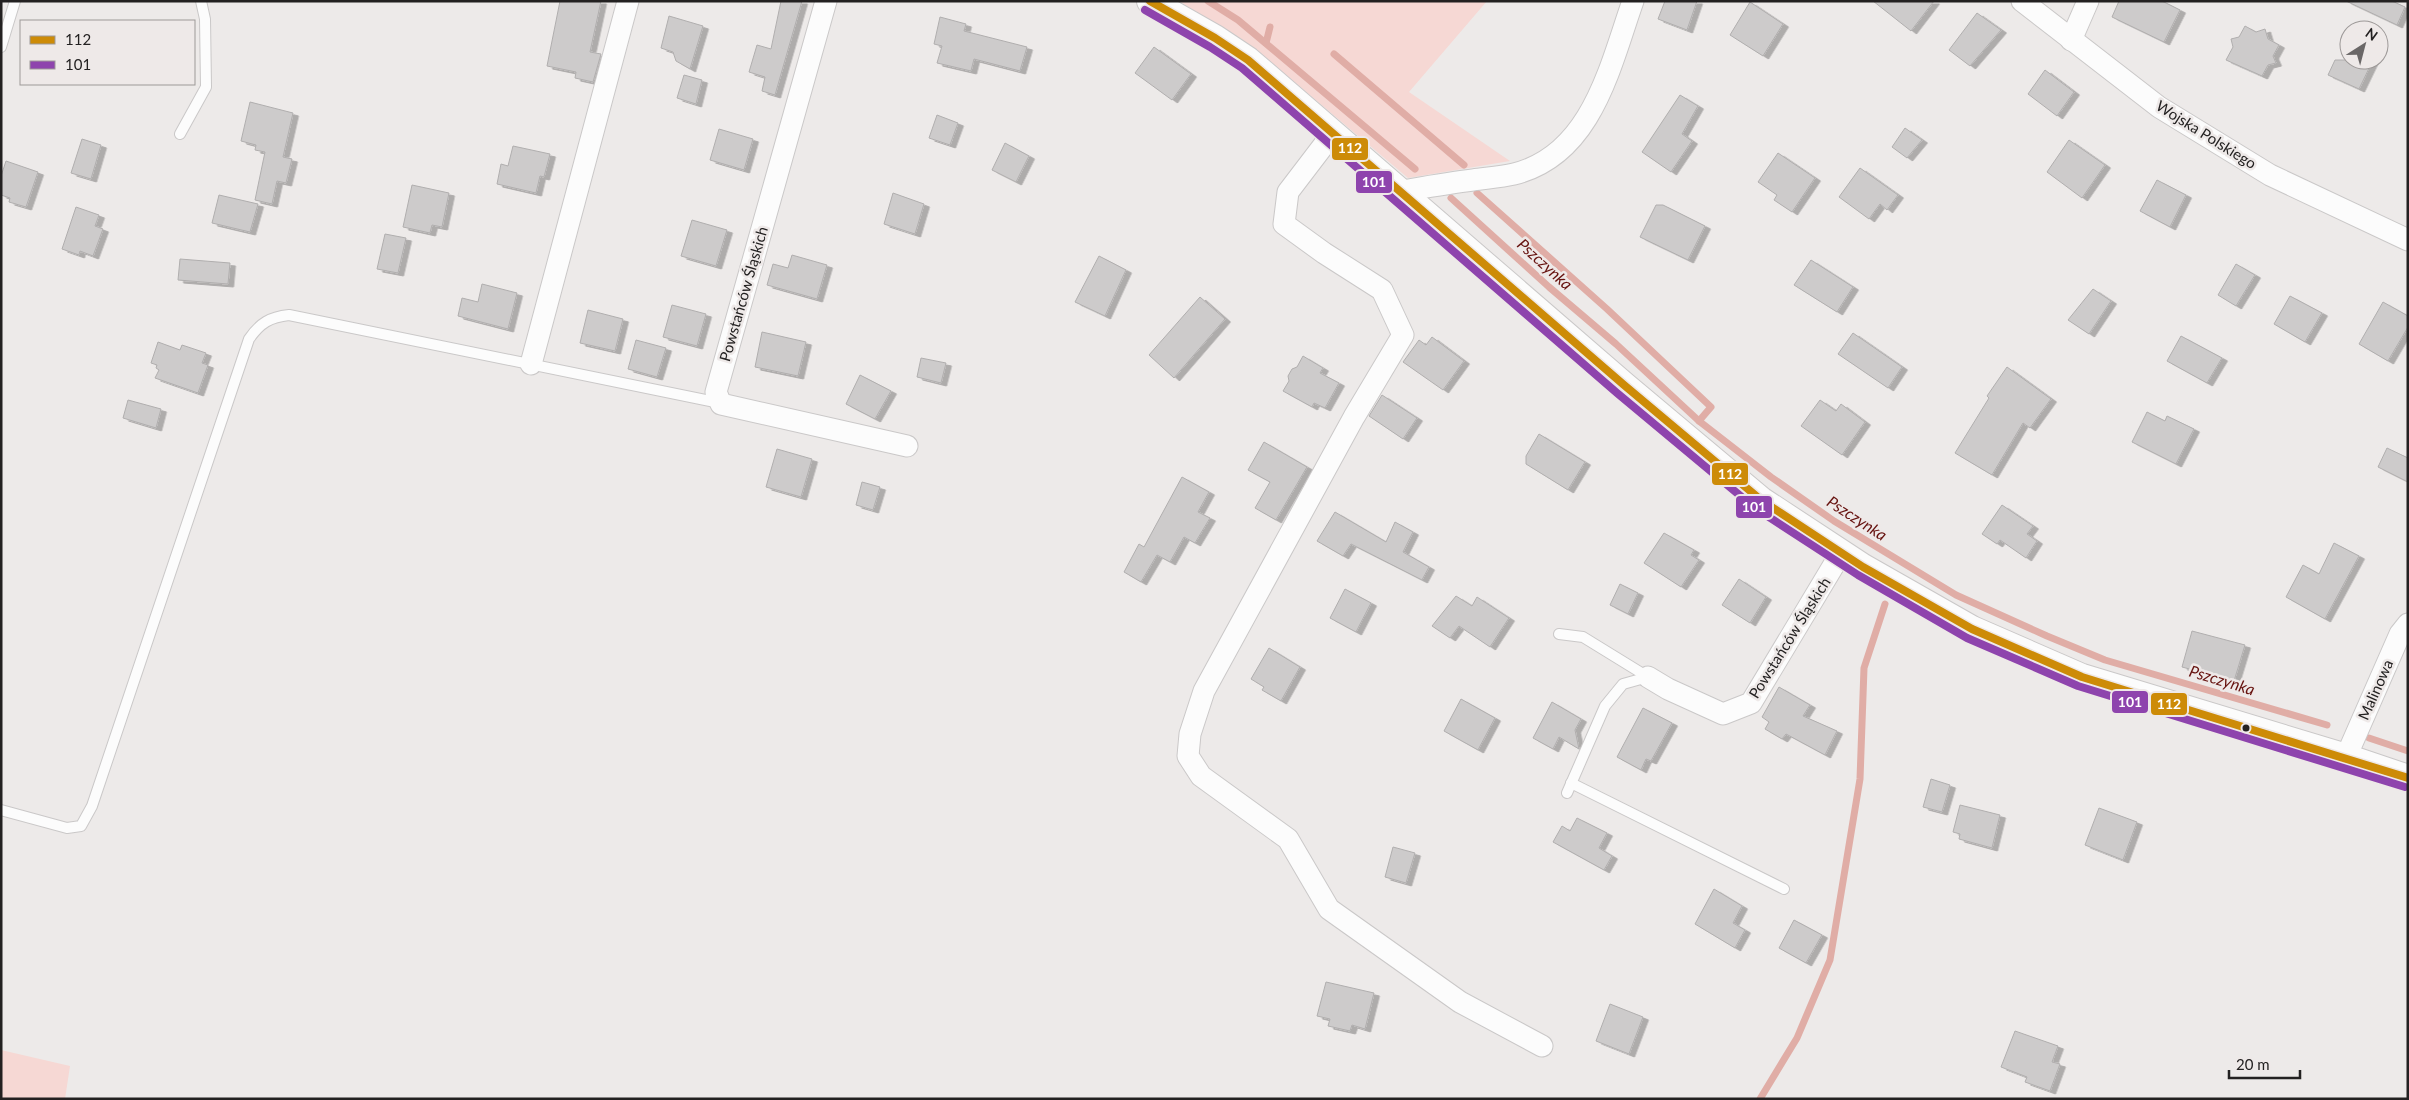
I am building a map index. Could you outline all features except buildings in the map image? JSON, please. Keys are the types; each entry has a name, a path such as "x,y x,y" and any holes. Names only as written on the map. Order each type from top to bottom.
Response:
{"street":[{"path":"532,364 628,1"},
{"name":"Powstańców Śląskich","path":"721,404 716,392 826,1"},
{"path":"1150,1 1215,38 1248,60 1402,191 1624,385 1761,500 1842,553 1972,629 2082,678 2346,757 2408,778"},
{"path":"1402,191 1514,174 1536,167 1554,156 1571,141 1601,91 1633,1"},
{"name":"Wojska Polskiego","path":"2022,1 2160,107 2270,175 2408,240"},
{"path":"2071,40 2088,1"},
{"path":"1333,133 1288,192 1284,224 1324,253 1382,290 1403,335 1354,417 1204,691 1190,734 1188,756 1201,776 1288,839 1329,909 1460,1002 1542,1046"},
{"path":"721,404 907,446"},
{"name":"Powstańców Śląskich","path":"1648,677 1668,689 1723,714 1751,703 1842,553"},
{"name":"Malinowa","path":"2346,757 2400,634 2408,624"}],"lane":[{"path":"1,47 15,1"},
{"path":"180,134 206,87 204,19 201,1"},
{"path":"1,810 67,828 81,826 86,820 249,339 257,328 267,320 275,316 289,315 721,404"},
{"path":"1559,634 1583,637 1648,677"},
{"path":"1567,793 1605,706 1623,684 1648,677"},
{"path":"1571,783 1784,889"}],"shaded area":[{"path":"1179,1 1487,1 1409,92 1510,161 1408,178 1260,53"},
{"path":"1,1050 70,1066 65,1099 1,1099"}],"waterway":[{"name":"Pszczynka","path":"1208,1 1238,20 1415,169"},
{"path":"1266,43 1270,27"},
{"path":"1334,54 1464,165"},
{"path":"1477,193 1607,309 1711,407 1699,421"},
{"name":"Pszczynka","path":"1451,198 1549,287 1616,344 1699,421 1771,477 1834,521 1956,595 2105,660 2327,725"},
{"path":"1760,1099 1797,1038 1830,960 1860,779 1864,668 1885,604"},
{"name":"Pszczynka","path":"2369,738 2408,751"}],"transit line":[{"name":"112","path":"1150,1 1215,38 1248,60 1624,385 1761,500 1863,567 1972,629 2082,677 2408,778"},
{"name":"101","path":"1145,10 1210,47 1242,68 1617,393 1755,508 1858,575 1967,638 2078,686 2405,787"}]}
